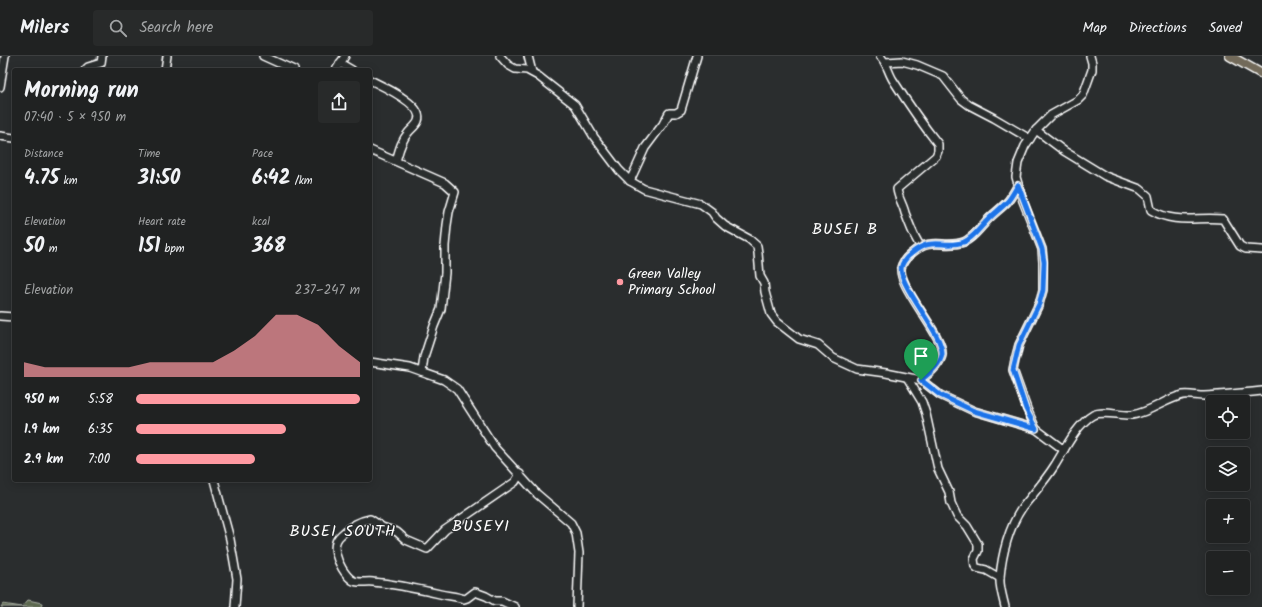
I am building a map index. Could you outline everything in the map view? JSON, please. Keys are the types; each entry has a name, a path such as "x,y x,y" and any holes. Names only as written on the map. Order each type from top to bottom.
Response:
{"main road":[{"path":"1230,56 1262,74"}],"street":[{"path":"0,87 5,56"},
{"path":"87,68 100,63 102,56"},
{"path":"165,68 167,56"},
{"path":"263,56 290,68"},
{"path":"337,68 345,56"},
{"path":"500,56 508,65 515,69 527,70 538,76 578,109 594,137 619,170 630,181 644,189 701,204 712,212 725,226 749,239 757,246 760,276 764,283 771,314 777,322 793,335 805,342 818,345 833,358 857,369 921,380 940,395 974,411 1036,429 1064,450"},
{"path":"528,56 532,72"},
{"path":"630,181 645,148 663,124 669,113 676,113 681,110 697,56"},
{"path":"880,56 886,62 889,74 912,111 938,144 936,156 897,189 898,196 905,211 909,226 920,247"},
{"path":"1036,429 1026,409 1013,370 1019,345 1039,304 1043,290 1044,262 1042,249 1016,177 1018,164 1025,146 1036,130 1051,115 1078,100 1083,95 1092,70 1090,56"},
{"path":"886,62 902,61 917,65 943,76 961,99 969,105 1030,139"},
{"path":"340,63 349,68"},
{"path":"372,81 410,104 418,112 418,122 400,145 396,161"},
{"path":"1036,130 1053,143 1105,176 1140,189 1148,196 1151,210 1161,216 1180,219 1223,219 1240,246 1246,249 1262,250"},
{"path":"0,136 12,138"},
{"path":"372,151 445,182 455,192 447,225 445,246 446,273 441,309 424,357 422,372"},
{"path":"921,380 940,360 942,354 941,344 901,275 901,266 907,257 920,247 934,243 954,244 964,242 973,236 1009,199 1018,185"},
{"path":"0,316 12,317"},
{"path":"372,362 410,368 444,380 457,389 495,448 537,494 571,523 576,533 579,553 577,607"},
{"path":"908,378 922,402 938,469 949,492 951,503 958,516 967,526 978,544 978,551 974,560 975,566 1000,578"},
{"path":"1005,607 1000,578 1006,544 1011,527 1022,508 1036,492 1082,423 1094,414 1104,413 1132,415 1142,413 1176,397 1185,395 1205,396 1262,391"},
{"path":"515,607 502,601 495,601 475,592 464,599 410,587 399,587 352,580 340,566 335,543 336,539 351,526 362,520 370,519 382,528 397,532 406,540 427,549 445,530 514,482 520,474"},
{"path":"215,482 230,539 236,579 235,607"}],"green space":[{"path":"28,600 42,603 41,607 22,607"},
{"path":"3,604 22,607 1,607"}],"place":[{"name":"Green Valley Primary School","path":"620,282"}],"district":[{"name":"BUSEI B","path":"845,229"},
{"name":"BUSEYI","path":"481,526"},
{"name":"BUSEI SOUTH","path":"343,531"}],"route":[{"path":"1018,185 1042,249 1044,262 1043,290 1039,304 1019,345 1013,370 1026,409 1036,429 974,411 940,395 921,380 940,360 942,354 941,344 901,275 901,266 907,257 917,249 924,246 934,243 954,244 964,242 973,236 1009,199 1018,185"}]}
